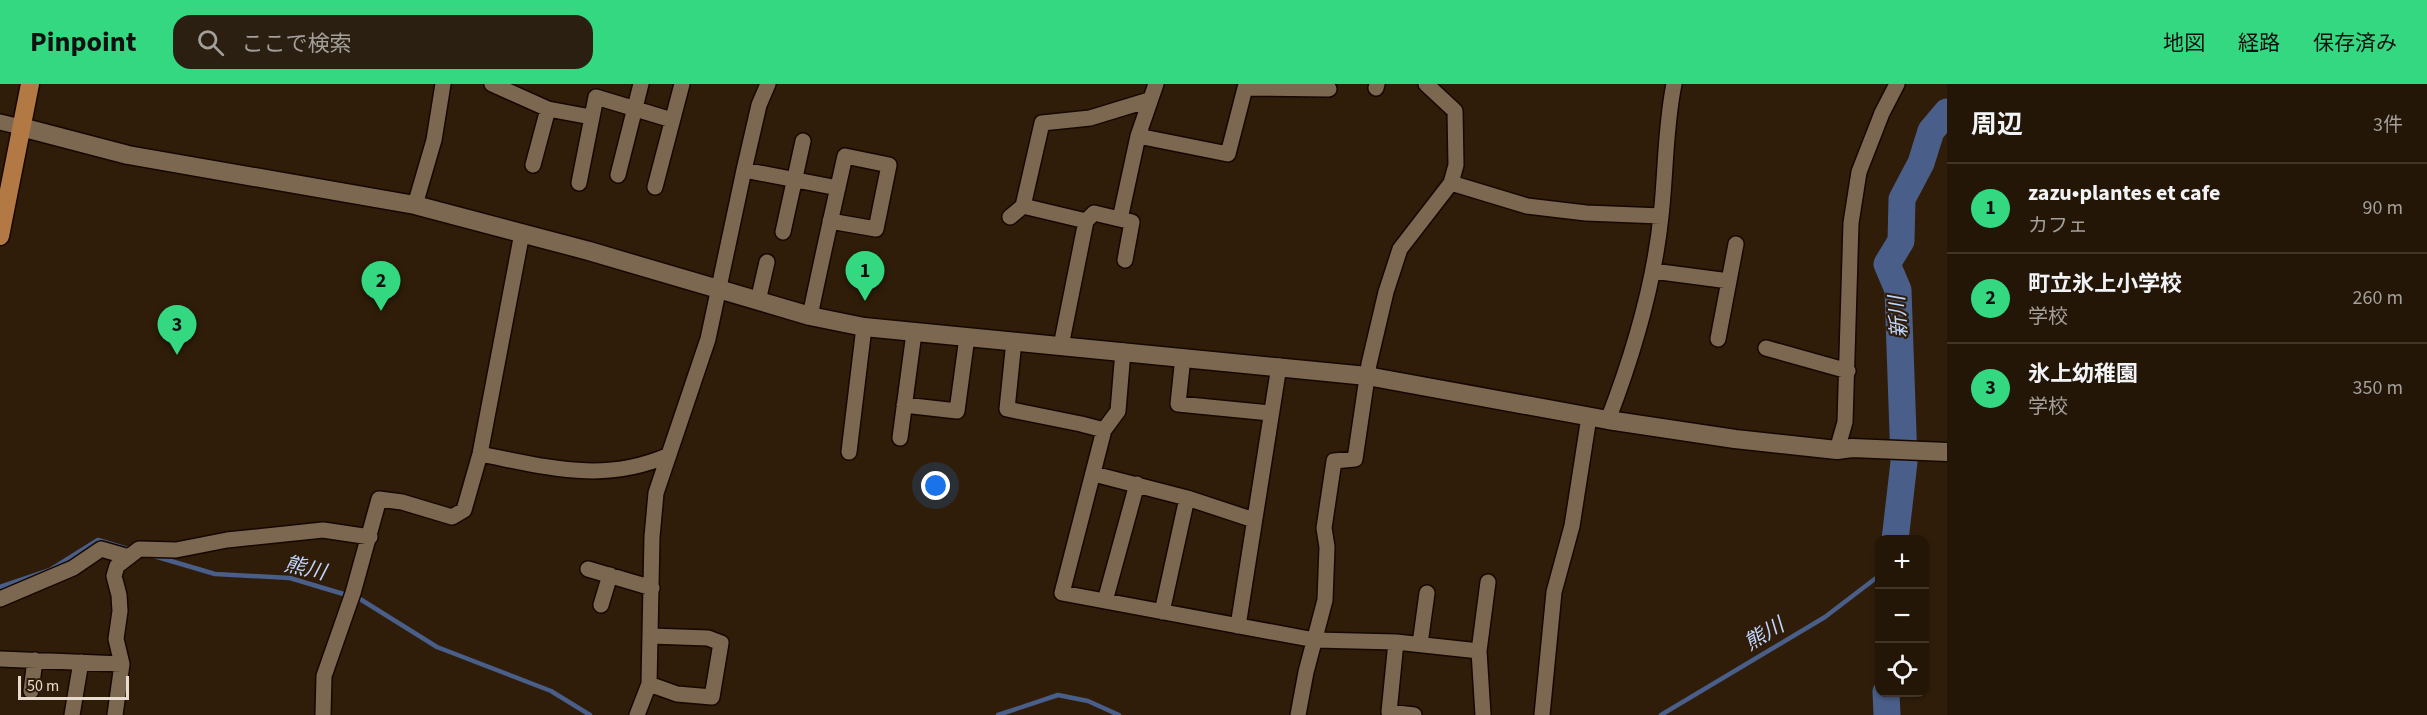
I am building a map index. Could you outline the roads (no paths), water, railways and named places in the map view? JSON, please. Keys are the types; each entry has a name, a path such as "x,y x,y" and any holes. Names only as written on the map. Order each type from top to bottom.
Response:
{"main road":[{"path":"0,236 30,84"}],"street":[{"path":"415,205 434,140 442,84"},
{"path":"492,84 548,109 591,117"},
{"path":"618,175 641,84"},
{"path":"655,187 682,84"},
{"path":"637,715 649,684 652,537 656,493 708,339 759,105 768,84"},
{"path":"1120,219 1138,136 1156,84"},
{"path":"1298,715 1306,672 1325,600 1327,548 1324,528 1334,461 1355,459 1367,376 1386,292 1400,249 1451,183 1456,165 1455,111 1426,84"},
{"path":"1608,420 1619,391 1653,271 1661,216 1667,116 1674,84"},
{"path":"1845,449 1851,223 1859,172 1882,113 1897,84"},
{"path":"1138,136 1228,154 1245,86 1329,89"},
{"path":"579,183 596,97 672,120"},
{"path":"1010,216 1023,206 1042,123 1090,118 1149,100"},
{"path":"533,165 548,109"},
{"path":"0,122 129,155 415,205 522,233 810,316 864,327 1367,376 1589,417 1735,439 1845,449 1939,452"},
{"path":"783,232 803,141"},
{"path":"810,316 845,156 889,165 876,229 831,221"},
{"path":"744,170 838,188"},
{"path":"1451,183 1527,206 1586,213 1661,216"},
{"path":"1023,206 1086,221"},
{"path":"1061,346 1086,221 1094,213 1132,222 1125,260"},
{"path":"322,715 324,676 352,598 379,499 402,502 452,517 464,510 480,454 522,233"},
{"path":"1718,339 1736,244"},
{"path":"758,301 767,262"},
{"path":"1653,271 1729,281"},
{"path":"849,452 864,327"},
{"path":"900,438 914,333"},
{"path":"904,405 957,411 967,337"},
{"path":"1014,341 1007,409 1104,430"},
{"path":"1766,348 1848,371"},
{"path":"1123,351 1118,411 1104,430 1062,594 1316,640 1396,642 1479,651"},
{"path":"1183,357 1178,404 1270,413"},
{"path":"1238,626 1279,366"},
{"path":"1542,715 1554,592 1572,526 1589,417"},
{"path":"480,454 570,471 596,472 621,471 651,464 669,455"},
{"path":"1094,474 1187,498 1254,520"},
{"path":"1105,601 1137,484"},
{"path":"1162,612 1187,498"},
{"path":"0,599 73,568 100,549 134,553 176,550 226,540 323,530 370,537"},
{"path":"115,715 122,664 116,639 120,611 114,576 117,566 134,553"},
{"path":"588,569 652,588"},
{"path":"601,605 610,575"},
{"path":"1483,715 1479,651 1488,582"},
{"path":"1420,644 1427,593"},
{"path":"649,684 677,694 712,697 721,643 708,638 651,636"},
{"path":"1396,642 1389,712 1414,715"},
{"path":"0,659 122,664"},
{"path":"31,691 35,660"},
{"path":"72,715 81,662"}],"water":[{"path":"1947,107 1947,117 1933,131 1922,169 1905,197 1903,192 1918,164 1919,150 1928,129 1941,109"}],"waterway":[{"name":"新川","path":"1896,535 1904,462 1898,290 1887,264 1901,241 1902,199 1921,163 1931,131 1947,112"},
{"name":"熊川","path":"0,587 50,570 98,540 131,550"},
{"name":"熊川","path":"154,556 215,574 290,578 360,599 437,647 551,691 590,715"},
{"name":"熊川","path":"1661,715 1825,617 1875,579"},
{"name":"熊川","path":"998,715 1058,695 1088,701 1119,715"},
{"name":"新川","path":"1886,697 1887,715"}],"place":[{"name":"zazu•plantes et cafe","path":"865,301"},
{"name":"町立氷上小学校","path":"381,311"},
{"name":"氷上幼稚園","path":"177,355"}]}
